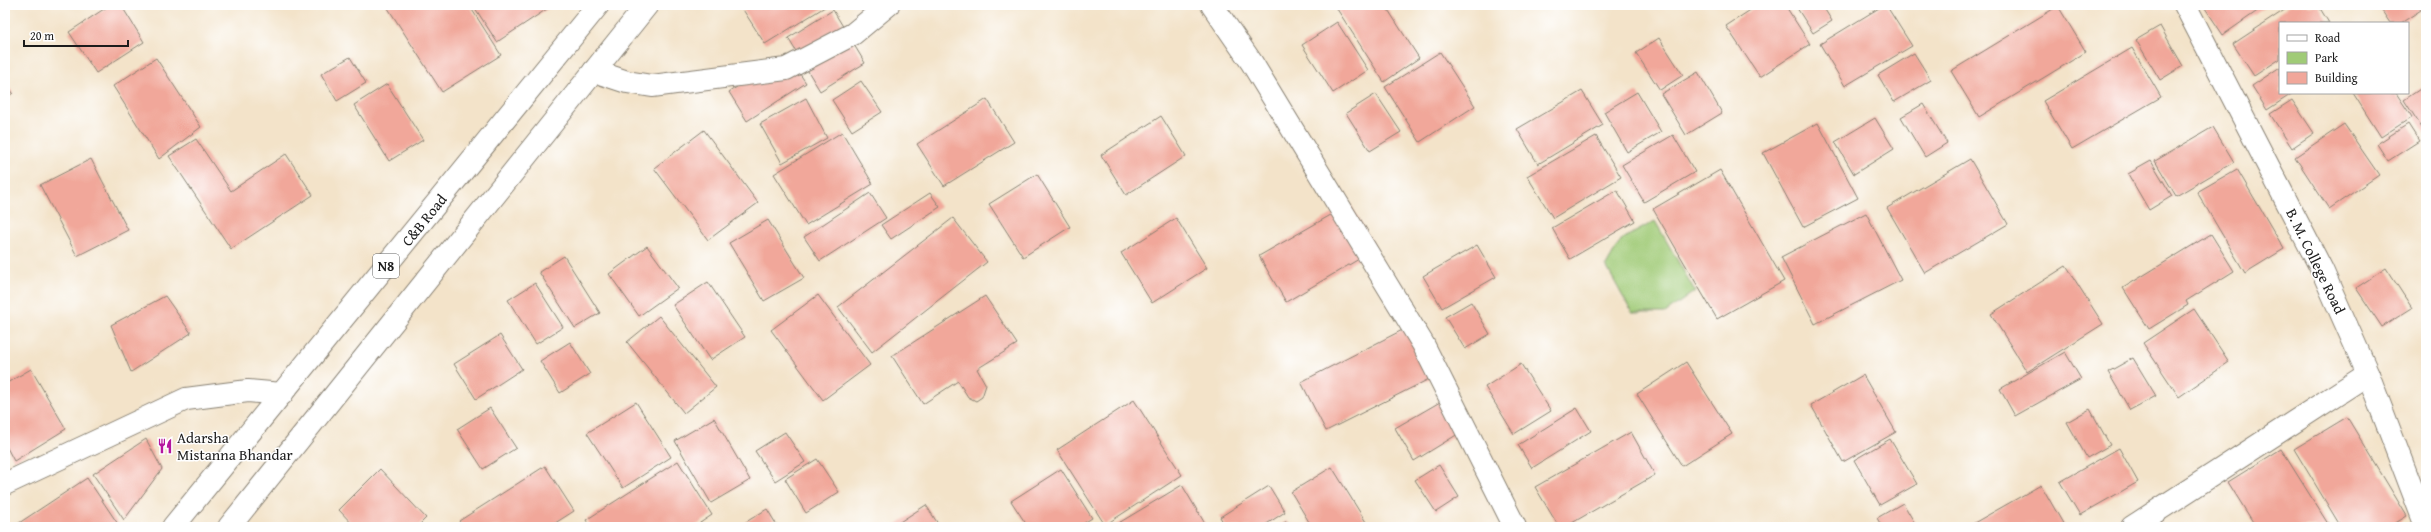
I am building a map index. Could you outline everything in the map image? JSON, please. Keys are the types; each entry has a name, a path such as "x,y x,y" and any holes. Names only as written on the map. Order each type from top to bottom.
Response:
{"main road":[{"name":"C&B Road","path":"173,527 598,5"},
{"path":"229,527 647,5"},
{"path":"594,71 627,82 652,86 786,69 853,34 888,5"},
{"path":"1212,5 1252,63 1423,344 1515,527"},
{"name":"B. M. College Road","path":"2185,5 2322,270 2368,374 2426,526"},
{"path":"2132,527 2368,374"},
{"path":"5,484 186,400 248,392 282,394"}],"green space":[{"path":"1655,221 1695,291 1665,313 1632,313 1606,266 1621,240"}],"building":[{"path":"110,5 121,5 144,42 96,73 69,32"},
{"path":"386,5 469,5 501,55 442,92"},
{"path":"473,5 549,5 550,7 497,42"},
{"path":"740,5 828,5 765,44"},
{"path":"1344,5 1385,5 1419,58 1384,82 1337,9"},
{"path":"1758,5 1785,5 1810,44 1760,77 1726,26"},
{"path":"1795,5 1822,5 1832,21 1813,33"},
{"path":"1886,5 1912,46 1845,86 1820,44"},
{"path":"2203,5 2266,5 2223,35"},
{"path":"2292,5 2318,5 2328,22 2279,22 2279,60 2254,76 2233,44"},
{"path":"2378,5 2418,5 2421,10 2403,22 2389,22"},
{"path":"2058,6 2086,52 1979,117 1951,71"},
{"path":"833,10 865,63 820,91 788,38"},
{"path":"1337,22 1368,70 1333,93 1302,45"},
{"path":"2160,26 2183,66 2160,80 2136,40"},
{"path":"1659,38 1683,75 1660,90 1636,53"},
{"path":"2132,48 2161,97 2072,149 2043,101"},
{"path":"1440,52 1475,106 1420,142 1385,87"},
{"path":"1914,53 1931,80 1894,102 1878,75"},
{"path":"787,55 806,83 747,121 729,92"},
{"path":"350,57 366,83 337,101 321,74"},
{"path":"156,58 201,127 159,159 113,86"},
{"path":"2279,68 2279,94 2291,94 2267,110 2252,86"},
{"path":"1698,72 1722,113 1686,135 1661,94"},
{"path":"861,81 882,112 852,131 832,100"},
{"path":"5,82 13,93 5,99"},
{"path":"387,84 423,140 389,161 354,105"},
{"path":"2426,85 2426,134 2404,100"},
{"path":"1582,91 1603,125 1538,164 1517,129"},
{"path":"1637,92 1661,132 1627,152 1604,112"},
{"path":"1376,94 1401,132 1370,151 1346,113"},
{"path":"2354,94 2397,94 2412,117 2381,137"},
{"path":"806,98 827,138 782,163 760,124"},
{"path":"987,99 1014,142 944,186 917,144"},
{"path":"2292,100 2314,133 2292,148 2270,114"},
{"path":"1923,104 1947,143 1925,157 1901,117"},
{"path":"1161,116 1186,156 1126,195 1101,155"},
{"path":"1875,118 1894,149 1854,174 1835,142"},
{"path":"1818,123 1858,198 1803,227 1763,153"},
{"path":"2344,124 2379,175 2329,209 2295,157"},
{"path":"2408,124 2419,141 2388,161 2377,144"},
{"path":"2213,127 2234,162 2176,196 2155,161"},
{"path":"704,130 758,203 708,240 654,168"},
{"path":"842,132 873,184 806,225 774,174"},
{"path":"1673,135 1695,172 1644,202 1622,165"},
{"path":"1596,136 1621,177 1553,218 1527,176"},
{"path":"196,139 231,191 286,154 313,195 231,249 169,156"},
{"path":"91,159 128,230 77,256 40,185"},
{"path":"1970,159 2008,224 1925,273 1887,208"},
{"path":"2151,161 2172,196 2149,210 2128,174"},
{"path":"2237,169 2284,249 2245,273 2197,192"},
{"path":"1720,170 1784,281 1717,319 1653,209"},
{"path":"1037,174 1070,227 1023,257 989,204"},
{"path":"1617,190 1635,221 1570,259 1552,228"},
{"path":"870,193 886,218 820,261 804,237"},
{"path":"930,193 940,207 891,239 881,225"},
{"path":"1350,204 1376,249 1286,302 1259,256"},
{"path":"1866,213 1901,280 1815,324 1781,257"},
{"path":"953,218 987,262 872,352 838,307"},
{"path":"1176,218 1207,268 1152,303 1121,253"},
{"path":"768,220 804,278 764,301 729,243"},
{"path":"2211,234 2234,271 2186,301 2188,305 2149,329 2123,288"},
{"path":"1477,245 1496,277 1442,308 1423,276"},
{"path":"647,246 678,288 639,316 609,274"},
{"path":"564,256 600,313 575,328 539,272"},
{"path":"2066,266 2103,324 2027,372 1991,314"},
{"path":"2386,268 2412,308 2382,327 2356,288"},
{"path":"708,282 745,337 710,360 673,305"},
{"path":"535,283 563,327 536,344 508,300"},
{"path":"818,295 870,365 823,400 771,330"},
{"path":"165,296 191,333 131,372 111,325"},
{"path":"985,296 1017,344 977,369 986,385 982,397 976,401 968,397 958,381 923,404 892,356"},
{"path":"1471,302 1490,334 1465,349 1445,317"},
{"path":"2194,309 2229,362 2179,397 2143,343"},
{"path":"659,316 716,387 684,413 627,342"},
{"path":"1416,323 1441,373 1326,431 1301,382"},
{"path":"500,335 522,369 476,399 454,364"},
{"path":"570,342 590,374 560,393 540,361"},
{"path":"2065,352 2081,379 2015,416 2000,389"},
{"path":"2133,358 2156,396 2130,410 2108,372"},
{"path":"1686,362 1732,434 1682,466 1637,394"},
{"path":"1521,364 1551,411 1514,434 1485,387"},
{"path":"31,369 66,429 14,461 5,444 5,384"},
{"path":"1863,375 1896,432 1843,462 1811,405"},
{"path":"1134,400 1182,475 1105,525 1057,450"},
{"path":"636,402 671,457 623,488 587,433"},
{"path":"1440,402 1458,434 1414,461 1395,428"},
{"path":"490,408 516,448 483,469 457,429"},
{"path":"1577,408 1591,431 1532,468 1518,445"},
{"path":"2090,409 2110,445 2087,458 2067,422"},
{"path":"2347,417 2407,516 2389,527 2341,527 2294,449"},
{"path":"714,418 750,480 711,503 675,441"},
{"path":"785,432 805,462 775,481 755,451"},
{"path":"1631,432 1655,475 1565,527 1559,527 1535,487"},
{"path":"146,439 162,469 124,520 93,474"},
{"path":"1890,439 1917,484 1880,505 1854,460"},
{"path":"2119,448 2138,482 2080,515 2060,482"},
{"path":"2281,449 2330,527 2256,527 2228,482"},
{"path":"817,459 839,492 806,513 785,479"},
{"path":"678,461 712,515 694,527 590,527 586,520"},
{"path":"1439,465 1459,497 1436,512 1415,480"},
{"path":"545,466 574,511 549,527 463,527 459,521"},
{"path":"1332,467 1369,527 1312,527 1291,492"},
{"path":"380,469 426,518 417,527 355,527 339,510"},
{"path":"1061,469 1092,518 1078,527 1028,527 1011,501"},
{"path":"87,478 120,527 13,527"},
{"path":"1182,485 1207,527 1112,527"},
{"path":"2041,485 2065,527 1977,527 1974,523"},
{"path":"1269,486 1285,512 1262,527 1226,527 1220,517"},
{"path":"1903,503 1917,527 1882,527 1877,518"},
{"path":"926,505 940,527 892,527"},
{"path":"767,509 778,527 738,527"},
{"path":"1287,521 1290,527 1277,527"}],"place":[{"name":"Adarsha Mistanna Bhandar","path":"165,446"}]}
